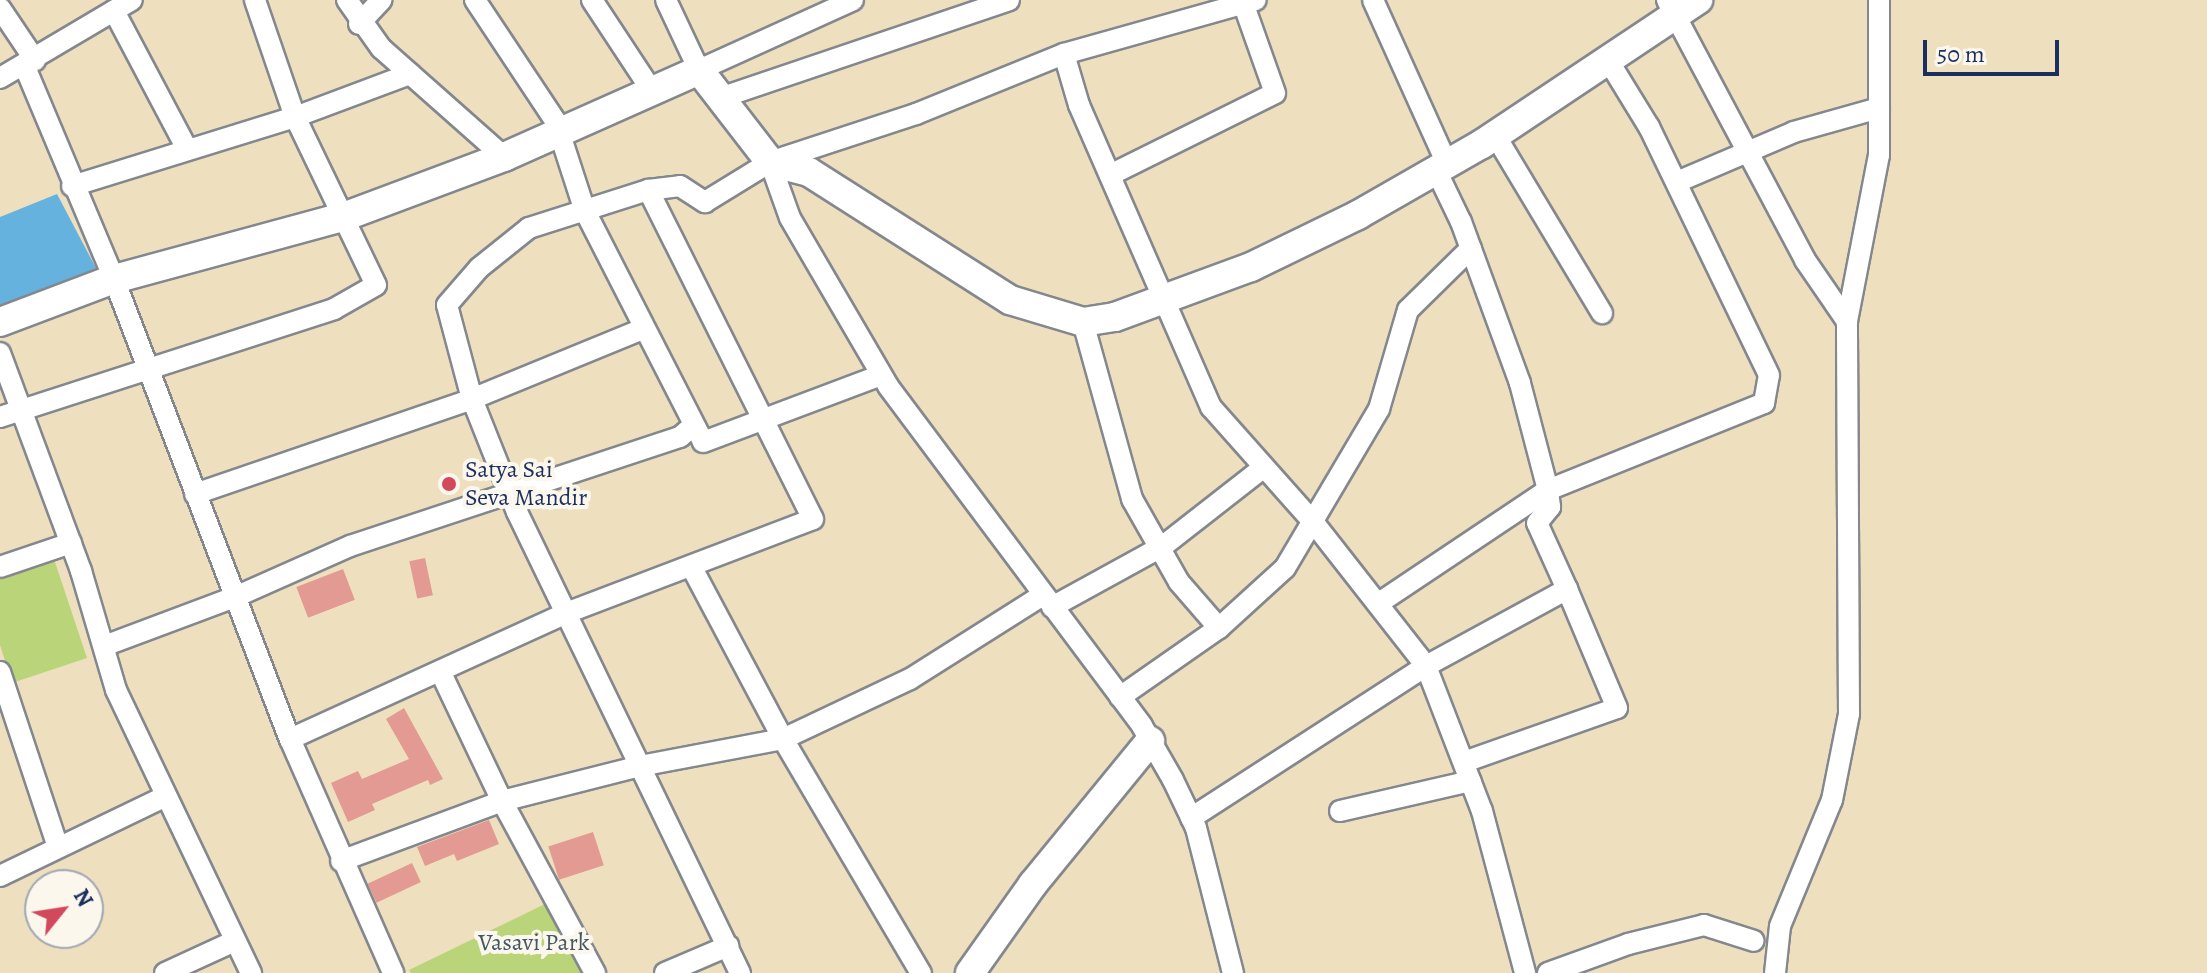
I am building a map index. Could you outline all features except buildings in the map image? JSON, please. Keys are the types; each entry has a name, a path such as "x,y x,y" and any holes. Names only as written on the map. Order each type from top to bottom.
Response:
{"main road":[{"path":"0,322 114,279 346,216 504,157 699,70 770,162 809,172 1010,300 1083,322 1165,302 1358,215 1495,135 1608,60 1680,5"},
{"path":"970,973 1033,884 1150,741"}],"street":[{"path":"0,417 144,367 334,309 376,285 346,216 295,117 255,0"},
{"path":"347,0 359,24 504,157"},
{"path":"359,24 381,0"},
{"path":"475,0 559,132 585,211 703,442 881,375"},
{"path":"592,0 652,91"},
{"path":"666,0 699,70 853,0"},
{"path":"720,98 1009,0"},
{"path":"1340,811 1467,772 1617,708 1537,523 1550,507 1548,490 1520,383 1442,167 1373,0"},
{"path":"1775,973 1780,926 1832,800 1849,714 1847,321 1879,155 1879,0"},
{"path":"740,973 510,494 472,399 447,305 479,268 529,228 648,190 680,186 705,202 770,162 916,114 1064,54 1247,1 1275,93 1110,175"},
{"path":"0,78 30,64 123,5 187,149"},
{"path":"1680,5 1748,151 1805,260 1847,321"},
{"path":"0,8 30,64 72,186 114,279 144,367 290,739 341,861 393,973"},
{"path":"1064,54 1110,175 1211,407 1314,523 1426,666 1467,772 1525,973"},
{"path":"1379,603 1548,490 1764,403 1769,375 1677,182 1608,60"},
{"path":"72,186 295,117 410,74"},
{"path":"1677,182 1794,132 1879,108"},
{"path":"1495,135 1602,313"},
{"path":"770,162 790,218 881,375 1150,741 1191,818 1233,973"},
{"path":"290,739 566,613 813,519 648,190"},
{"path":"1120,697 1219,628 1285,568 1379,409 1408,310 1471,248"},
{"path":"1083,322 1132,499 1163,546 1179,582 1219,628"},
{"path":"195,494 472,399 643,329"},
{"path":"0,353 71,543 116,690 164,797 251,973"},
{"path":"104,646 235,597 350,546 680,437 694,425"},
{"path":"341,861 502,801 640,766 783,739 910,679 1048,601 1163,546 1263,468"},
{"path":"0,567 71,543"},
{"path":"691,566 783,739 921,973"},
{"path":"1191,818 1426,666 1567,589"},
{"path":"440,671 502,801 595,973"},
{"path":"0,672 58,847"},
{"path":"0,876 164,797"},
{"path":"1548,973 1628,944 1704,925 1754,941"},
{"path":"165,973 235,941"},
{"path":"665,973 728,946"}],"green space":[{"path":"54,559 87,658 12,683 0,645 0,577"},
{"name":"Vasavi Park","path":"549,902 584,973 411,973 409,970"}],"water":[{"path":"57,194 107,289 8,327 0,307 0,217"}],"place":[{"name":"Satya Sai Seva Mandir","path":"449,484"}]}
